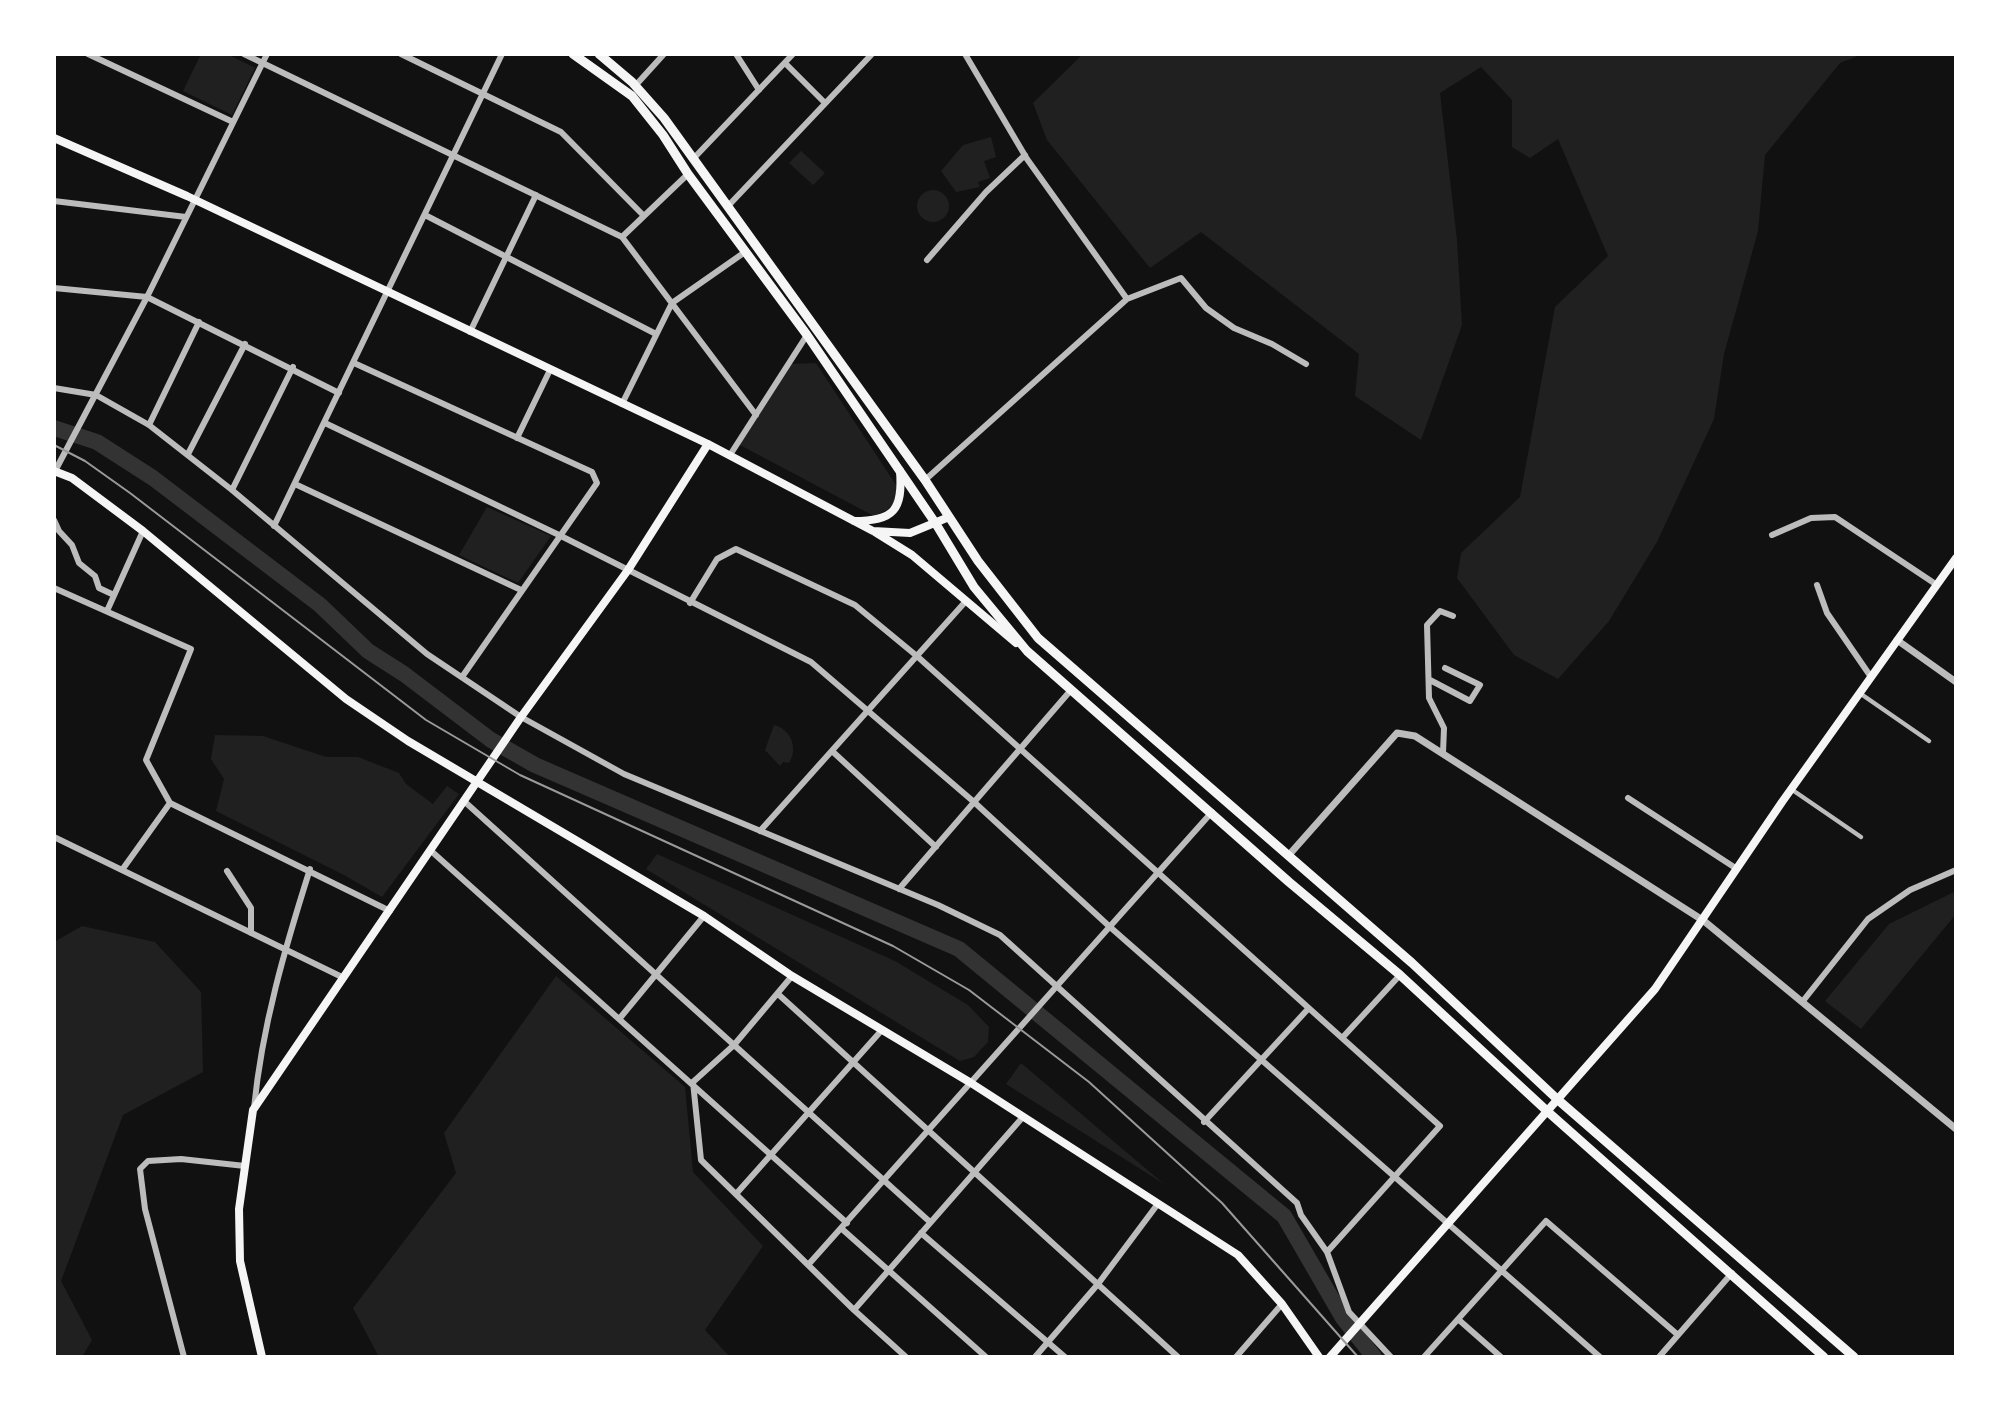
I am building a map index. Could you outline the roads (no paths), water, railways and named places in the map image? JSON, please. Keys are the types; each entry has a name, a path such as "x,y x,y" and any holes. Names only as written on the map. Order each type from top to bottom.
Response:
{"main road":[{"path":"573,54 632,96 807,335 936,524 974,587 1027,651"},
{"path":"599,54 635,86 694,158 925,480 978,561 1038,638 1412,963 1558,1098 1854,1357"},
{"path":"54,138 195,200 708,444 873,531 912,555 1027,651 1400,975 1547,1111 1824,1357"},
{"path":"262,1357 240,1261 239,1209 253,1110 519,720 628,570 708,444"},
{"path":"56,470 72,478 143,531 346,699 477,785 704,916 792,975 971,1083 1238,1255 1282,1304 1319,1357"},
{"path":"853,521 879,521 894,512 902,494 900,471"},
{"path":"873,531 910,533 949,517"},
{"path":"1331,1356 1630,1020 1704,921 1791,789 1956,558"}],"street":[{"path":"88,54 233,122"},
{"path":"244,54 622,237 756,415"},
{"path":"56,470 147,298 267,54"},
{"path":"401,54 561,132 644,216"},
{"path":"274,526 502,54"},
{"path":"635,86 664,54"},
{"path":"736,54 759,90"},
{"path":"694,158 793,54"},
{"path":"729,205 872,54"},
{"path":"965,54 1025,155 1127,299"},
{"path":"785,63 825,103"},
{"path":"927,261 985,192 1025,155"},
{"path":"622,237 688,174"},
{"path":"470,332 536,195"},
{"path":"54,201 187,217"},
{"path":"425,215 656,334"},
{"path":"622,404 672,303 745,252"},
{"path":"925,480 1127,299 1181,278 1206,308 1234,328 1272,344 1306,364"},
{"path":"54,288 147,298 245,344 339,393"},
{"path":"149,425 199,322"},
{"path":"730,455 807,335"},
{"path":"188,454 245,344"},
{"path":"354,363 592,472 597,483 461,677"},
{"path":"232,490 293,368"},
{"path":"517,438 550,370"},
{"path":"54,388 96,395 149,425 232,490 427,654 519,720 624,775 898,889 1000,935 1056,989 1297,1203 1327,1252 1349,1312 1391,1357"},
{"path":"325,423 559,535 811,662 974,802 1261,1061 1600,1357"},
{"path":"295,484 521,590"},
{"path":"1772,535 1811,518 1835,517 1937,584"},
{"path":"54,520 59,531 72,545 79,564 95,576 99,588 114,595"},
{"path":"107,611 143,531"},
{"path":"690,603 717,559 736,549 855,605 918,657 1440,1126 1327,1252"},
{"path":"1817,585 1827,613 1871,677"},
{"path":"54,588 191,649 146,761 170,803 310,869 390,911"},
{"path":"760,831 966,601"},
{"path":"1443,753 1444,728 1429,698 1427,625 1440,611 1453,616"},
{"path":"1897,640 1956,682"},
{"path":"1445,668 1489,689"},
{"path":"1430,680 1471,701 1480,685"},
{"path":"898,889 1071,690"},
{"path":"1859,693 1929,741"},
{"path":"1288,856 1397,733 1415,736 1704,921 1956,1129"},
{"path":"832,751 936,847"},
{"path":"1791,789 1861,837"},
{"path":"1628,797 1737,869"},
{"path":"465,802 930,1222"},
{"path":"122,870 170,803"},
{"path":"808,1265 1212,812"},
{"path":"54,836 344,978"},
{"path":"430,850 693,1082 847,1223"},
{"path":"253,1110 258,1059 284,948 310,869"},
{"path":"1803,1001 1868,919 1910,890 1956,870"},
{"path":"227,871 251,908 251,933"},
{"path":"620,1018 704,916"},
{"path":"693,1082 734,1045 792,975"},
{"path":"1343,1037 1400,975"},
{"path":"778,994 1178,1357"},
{"path":"1205,1122 1308,1009"},
{"path":"736,1194 881,1031"},
{"path":"693,1082 701,1160 854,1310 906,1357"},
{"path":"854,1310 1022,1118"},
{"path":"184,1357 145,1209 140,1169 148,1161 168,1159 245,1166"},
{"path":"1035,1357 1098,1284 1157,1205"},
{"path":"1424,1357 1546,1221 1678,1335"},
{"path":"842,1229 986,1357"},
{"path":"921,1233 1065,1357"},
{"path":"1659,1357 1732,1273"},
{"path":"1236,1357 1282,1304"},
{"path":"1459,1320 1501,1357"}],"waterway":[{"path":"54,428 97,442 153,478 320,605 368,651 404,674 491,740 535,765 959,949 1284,1216 1343,1318 1374,1357"}],"tram line":[{"path":"54,445 85,461 130,493 426,720 520,775 893,946 969,990 1089,1082 1222,1203 1358,1357"}]}
